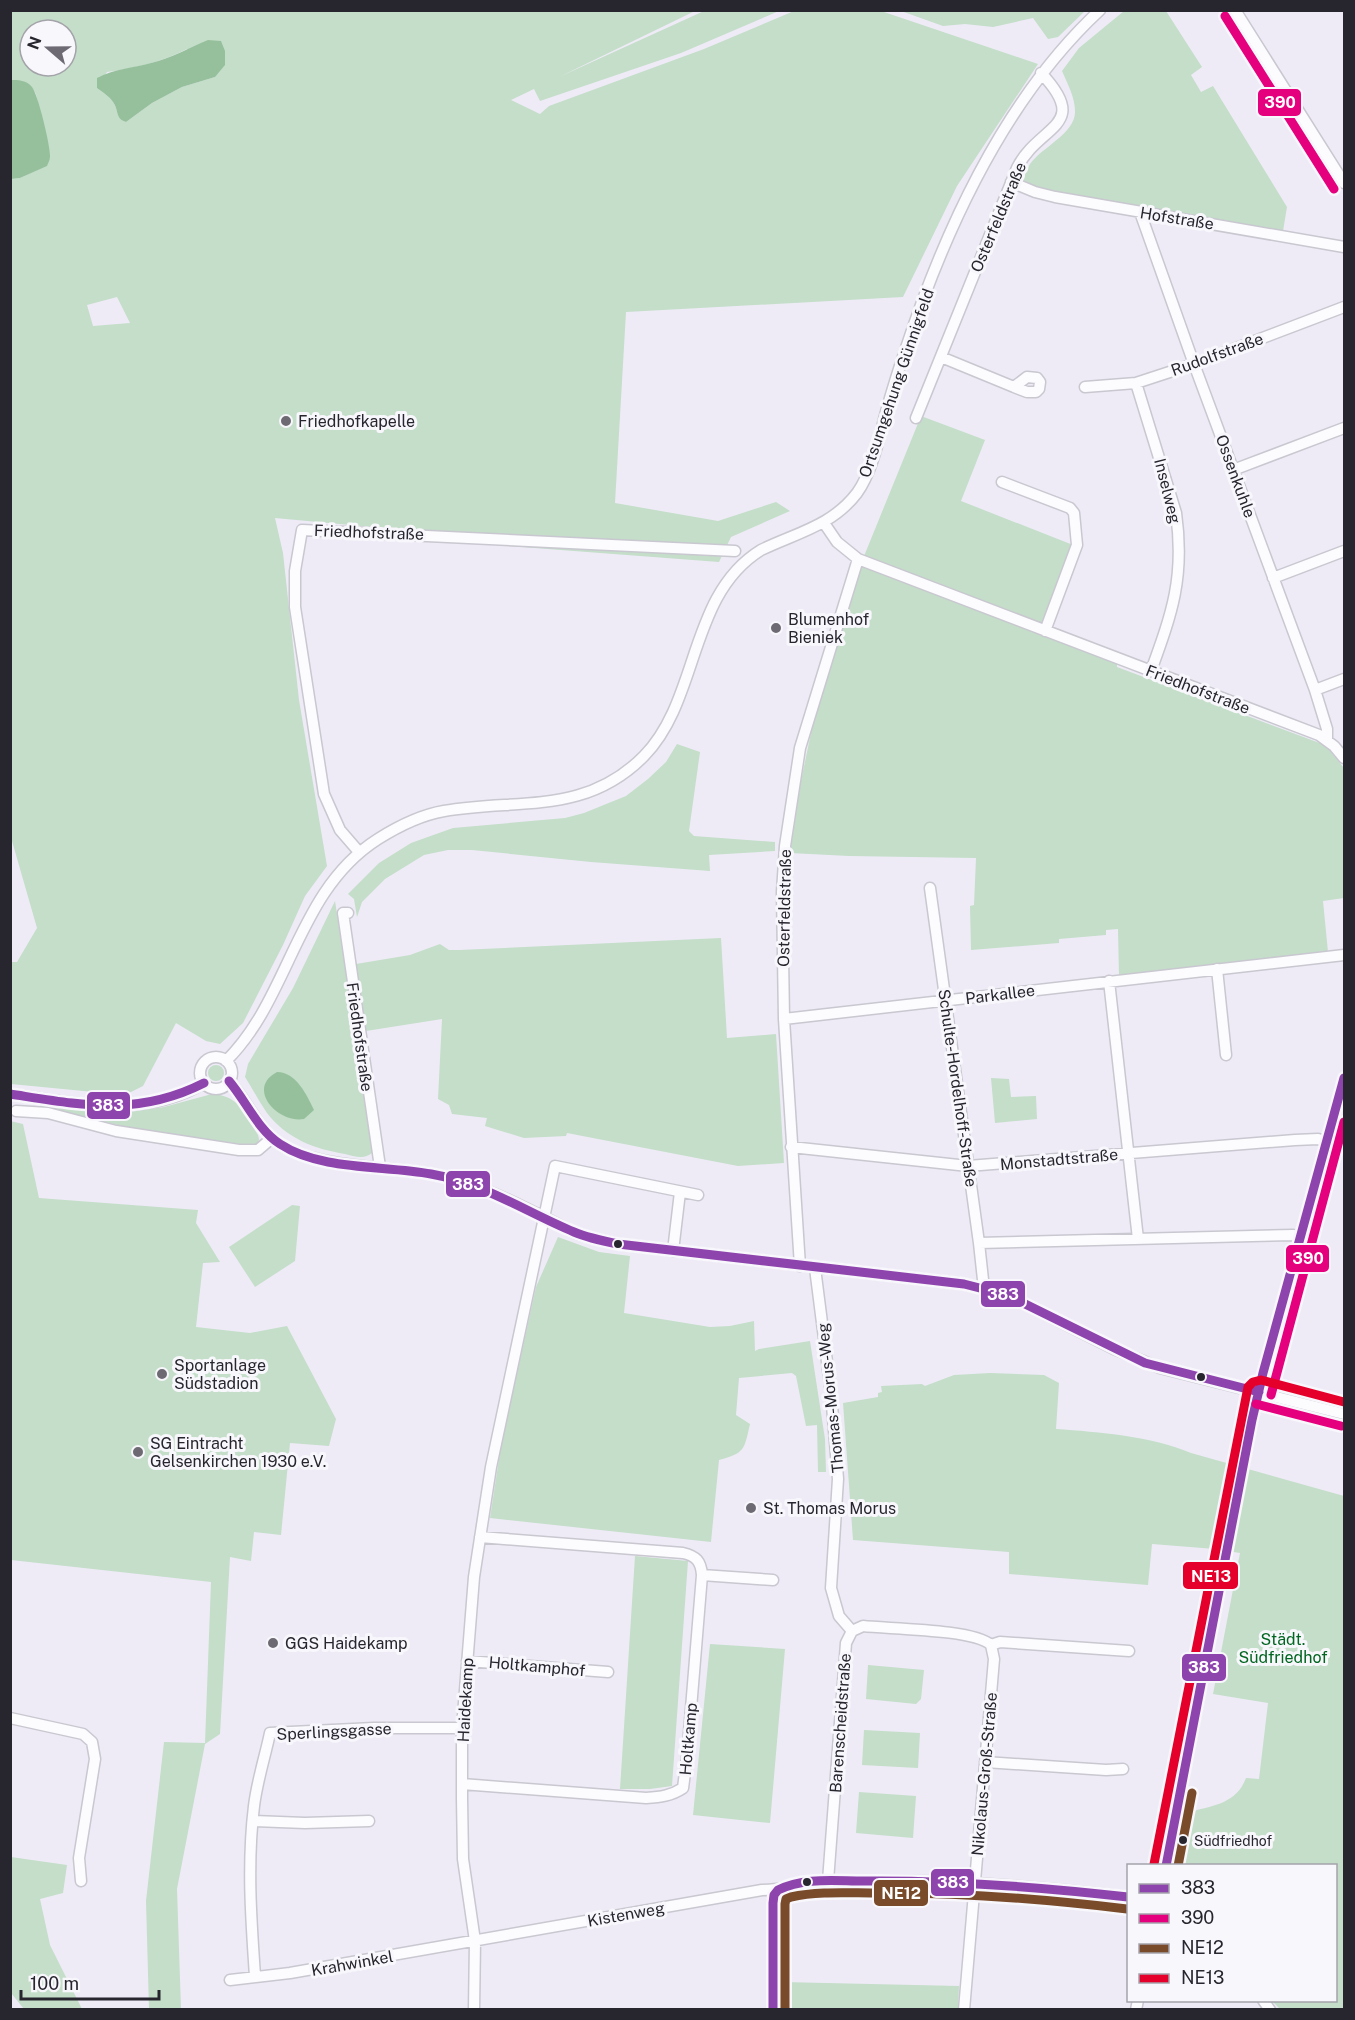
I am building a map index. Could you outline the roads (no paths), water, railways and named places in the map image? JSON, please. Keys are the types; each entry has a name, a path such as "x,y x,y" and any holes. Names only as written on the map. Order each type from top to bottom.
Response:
{"street":[{"path":"1041,73 1061,49 1100,10"},
{"path":"1235,10 1344,183"},
{"name":"Osterfeldstraße","path":"916,418 1011,182 1025,153 1061,119 1064,109 1058,92 1041,73"},
{"name":"Ortsumgehung Günnigfeld","path":"226,1061 252,1028 263,1009 322,895 341,870 359,852 397,828 442,811 566,799 608,784 646,754 672,712 710,612 729,578 760,550 824,523 849,501 865,479 903,357 940,257 1001,135 1041,73"},
{"name":"Hofstraße","path":"1011,182 1054,197 1344,247"},
{"name":"Ossenkuhle","path":"1140,212 1315,690 1327,729 1327,741"},
{"name":"Rudolfstraße","path":"1085,387 1136,383 1194,364 1344,307"},
{"path":"941,357 1014,387"},
{"name":"Inselweg","path":"1136,383 1176,513 1179,535 1178,585 1171,615 1150,671"},
{"path":"1233,470 1344,428"},
{"path":"1002,482 1070,508 1074,513 1077,545 1045,630"},
{"name":"Friedhofstraße","path":"824,523 837,542 858,559 1319,735 1344,758"},
{"name":"Friedhofstraße","path":"359,852 340,830 324,794 295,607 295,571 302,530 735,551"},
{"path":"1273,578 1344,550"},
{"name":"Osterfeldstraße","path":"800,1266 784,1019 782,892 784,846 793,785 807,725 858,559"},
{"path":"1315,690 1344,679"},
{"name":"Schulte-Hordelhoff-Straße","path":"930,888 984,1289"},
{"name":"Friedhofstraße","path":"348,913 343,914 380,1167"},
{"name":"Parkallee","path":"784,1019 1344,955"},
{"path":"1217,969 1226,1055"},
{"path":"1109,981 1138,1239"},
{"path":"216,1057 226,1061 231,1068 229,1081 217,1089 204,1083 201,1070 206,1061 216,1057"},
{"path":"1166,1864 1259,1392 1344,1078"},
{"path":"229,1081 272,1138 288,1148 320,1159 432,1174 474,1185 591,1238 673,1251 964,1284 1017,1300 1160,1368 1344,1414"},
{"path":"10,1094 74,1103 135,1105 177,1096 204,1083"},
{"path":"16,1111 48,1113 134,1134 246,1150 258,1150 272,1138"},
{"name":"Monstadtstraße","path":"791,1147 968,1166 1295,1140 1318,1139 1328,1142"},
{"name":"Haidekamp","path":"474,2010 475,1941 463,1859 462,1728 474,1577 491,1467 555,1166 680,1192"},
{"path":"673,1251 680,1192 699,1195"},
{"path":"979,1242 1293,1234 1302,1237"},
{"name":"Thomas-Morus-Weg","path":"815,1268 831,1394 838,1479 831,1588 839,1616 852,1631"},
{"path":"480,1537 683,1553 699,1561 702,1566 702,1575 773,1580"},
{"name":"Holtkamp","path":"462,1784 646,1798 676,1793 683,1788 702,1575"},
{"name":"Barenscheidstraße","path":"828,1881 846,1643 852,1631 863,1626 975,1637 992,1645 1000,1642 1129,1651"},
{"name":"Nikolaus-Groß-Straße","path":"964,2010 994,1659 992,1645"},
{"name":"Holtkamphof","path":"467,1661 608,1672"},
{"path":"10,1718 83,1734 92,1742 95,1759 79,1858 81,1881"},
{"name":"Sperlingsgasse","path":"255,1976 249,1901 250,1858 254,1805 270,1733 374,1728 462,1728"},
{"path":"985,1762 1106,1770 1123,1769"},
{"path":"253,1821 305,1823 369,1821"},
{"name":"Kistenweg","path":"475,1941 750,1892 778,1890 802,1883 828,1881 890,1881 1055,1888 1127,1897"},
{"path":"773,2010 773,1903 774,1895 778,1890"},
{"name":"Krahwinkel","path":"230,1980 290,1973 475,1941"}],"place":[{"name":"Friedhofkapelle","path":"286,421"},
{"name":"Blumenhof Bieniek","path":"776,628"},
{"name":"Sportanlage Südstadion","path":"162,1374"},
{"name":"SG Eintracht Gelsenkirchen 1930 e.V.","path":"138,1452"},
{"name":"St. Thomas Morus","path":"751,1508"},
{"name":"GGS Haidekamp","path":"273,1643"},
{"name":"Südfriedhof","path":"1183,1840"}],"park label":[{"name":"Städt. Südfriedhof","path":"1283,1648"}]}
